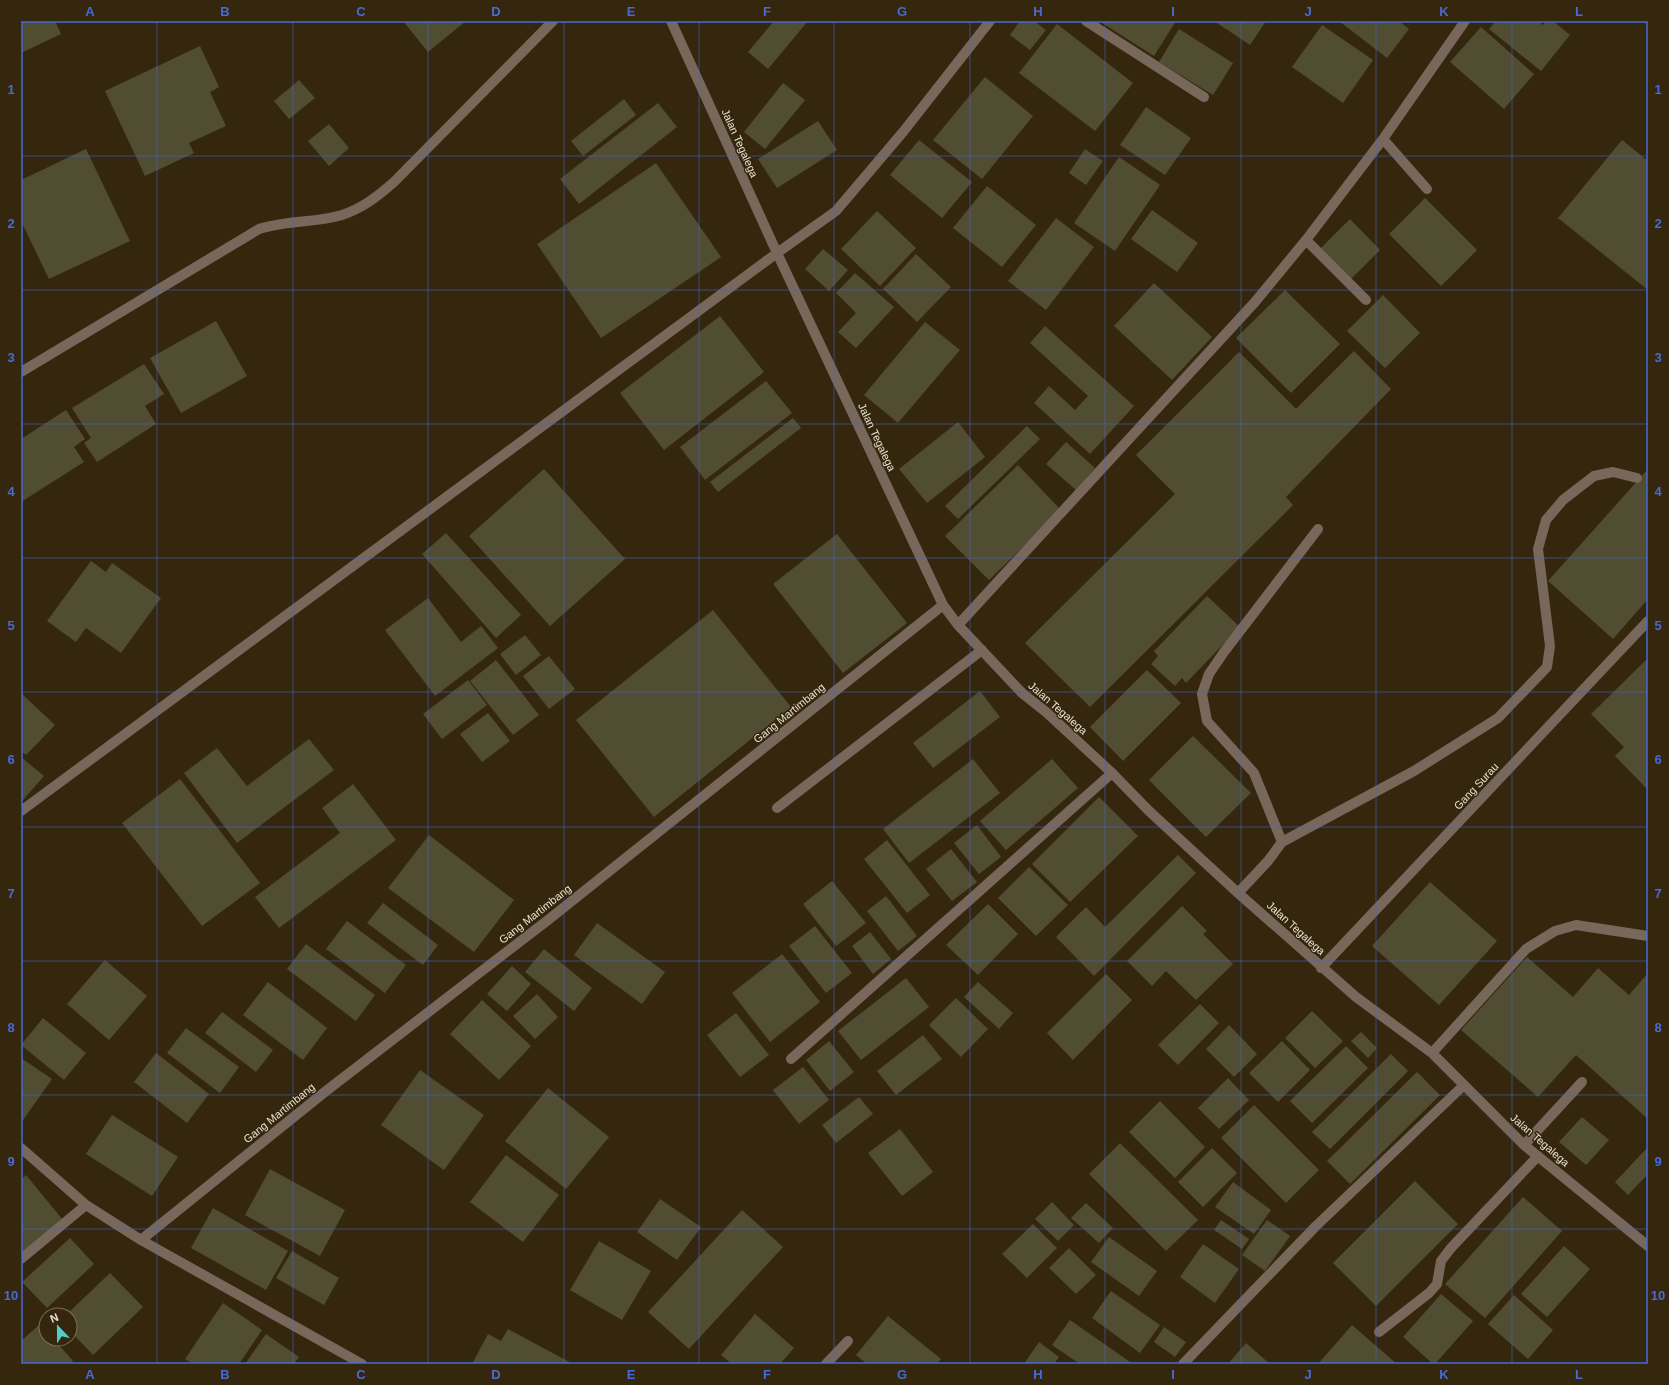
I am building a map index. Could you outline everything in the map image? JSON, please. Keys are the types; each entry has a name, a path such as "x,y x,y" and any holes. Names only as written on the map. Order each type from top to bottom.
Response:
{"street":[{"path":"21,372 259,229 270,225 341,215 358,209 372,201 394,182 553,21"},
{"name":"Jalan Tegalega","path":"671,21 776,253 943,605 958,625 1022,693 1046,712 1238,893 1321,968 1356,997 1432,1054 1524,1145 1648,1246"},
{"path":"21,812 776,253 836,211 903,132 990,21"},
{"path":"1086,21 1204,97"},
{"path":"958,625 1255,302 1306,240 1383,140 1465,21"},
{"path":"1383,140 1427,189"},
{"path":"1306,240 1366,300"},
{"path":"1238,893 1282,842 1414,771 1498,718 1547,667 1550,646 1538,549 1546,520 1563,500 1594,476 1613,472 1638,478"},
{"path":"1282,842 1254,773 1207,721 1202,694 1210,674 1224,652 1318,529"},
{"name":"Gang Martimbang","path":"141,1240 326,1091 548,920 943,605"},
{"name":"Gang Surau","path":"1321,968 1648,621"},
{"path":"776,808 982,650"},
{"path":"791,1059 1112,773"},
{"path":"1432,1054 1526,950 1555,931 1576,925 1648,936"},
{"path":"1524,1145 1582,1082"},
{"path":"1183,1364 1316,1226 1464,1085"},
{"path":"21,1148 86,1205 141,1240 362,1364"},
{"path":"1379,1332 1429,1293 1437,1284 1441,1261 1450,1248 1538,1156"},
{"path":"21,1259 86,1205"},
{"path":"826,1364 848,1341"}],"building":[{"path":"21,21 55,21 61,34 21,53"},
{"path":"403,21 466,21 428,52"},
{"path":"774,21 808,21 768,69 748,52"},
{"path":"1020,21 1034,21 1046,30 1030,50 1010,35"},
{"path":"1099,21 1176,21 1154,56"},
{"path":"1214,21 1266,21 1250,45"},
{"path":"1339,21 1399,21 1409,29 1387,58"},
{"path":"1496,21 1538,21 1543,25 1546,21 1553,21 1570,35 1541,71 1489,29"},
{"path":"1057,24 1133,83 1095,131 1019,73"},
{"path":"1322,25 1373,60 1343,103 1292,67"},
{"path":"1481,27 1534,74 1504,109 1450,62"},
{"path":"1179,29 1233,63 1213,95 1159,62"},
{"path":"200,46 219,87 210,92 226,126 189,143 194,153 145,176 105,91"},
{"path":"985,77 1033,116 982,179 933,140"},
{"path":"299,80 315,98 289,119 274,101"},
{"path":"783,83 805,100 765,149 744,132"},
{"path":"624,99 636,115 583,156 571,141"},
{"path":"658,103 677,127 579,204 560,179"},
{"path":"1146,107 1191,138 1165,175 1120,145"},
{"path":"818,121 837,150 777,188 758,159"},
{"path":"329,124 349,148 329,166 308,141"},
{"path":"919,140 972,182 942,218 890,175"},
{"path":"1622,140 1648,161 1648,290 1558,218"},
{"path":"86,149 130,241 49,279 21,221 21,180"},
{"path":"1085,149 1103,161 1086,185 1069,173"},
{"path":"1119,157 1160,185 1115,251 1074,223"},
{"path":"656,163 721,257 601,338 537,244"},
{"path":"987,186 1036,225 1002,267 953,228"},
{"path":"1425,198 1477,250 1441,286 1389,234"},
{"path":"1152,210 1198,243 1177,272 1131,239"},
{"path":"877,211 916,248 880,286 841,249"},
{"path":"1056,218 1094,247 1046,310 1008,281"},
{"path":"1350,219 1380,250 1351,279 1320,249"},
{"path":"823,249 848,270 829,291 805,269"},
{"path":"916,254 951,287 917,322 883,289"},
{"path":"855,273 894,307 856,348 838,332 856,313 836,293"},
{"path":"1154,283 1212,337 1172,380 1114,326"},
{"path":"1285,290 1340,344 1291,393 1236,338"},
{"path":"1383,295 1420,333 1385,368 1347,331"},
{"path":"720,316 764,372 664,450 620,393"},
{"path":"216,321 247,376 181,413 150,358"},
{"path":"925,322 960,350 898,423 864,395"},
{"path":"1045,326 1134,406 1090,454 1034,403 1049,386 1075,410 1088,396 1030,343"},
{"path":"1354,351 1391,389 1286,497 1293,505 1090,707 1025,643 1175,494 1136,455 1239,352 1296,409"},
{"path":"144,364 164,394 145,406 156,424 97,462 84,443 91,438 72,408"},
{"path":"766,381 792,413 705,480 680,447"},
{"path":"66,410 85,439 74,447 84,462 21,502 21,439"},
{"path":"793,418 801,428 718,492 710,482"},
{"path":"958,422 985,457 927,503 899,469"},
{"path":"1027,426 1040,439 958,519 945,506"},
{"path":"1066,442 1095,468 1076,490 1046,464"},
{"path":"1018,465 1061,510 989,580 945,536"},
{"path":"544,469 625,559 550,626 469,536"},
{"path":"1648,469 1648,599 1613,639 1548,581"},
{"path":"446,533 521,615 496,638 422,554"},
{"path":"837,534 907,623 843,673 773,584"},
{"path":"91,561 106,572 112,563 161,598 121,653 86,628 76,642 47,621"},
{"path":"1207,596 1240,627 1186,683 1182,678 1175,686 1151,664 1158,656 1154,651"},
{"path":"428,598 461,642 481,626 498,648 435,696 385,630"},
{"path":"713,610 791,707 654,817 576,720"},
{"path":"525,635 541,655 516,675 500,654"},
{"path":"549,656 575,689 549,709 523,676"},
{"path":"1648,658 1648,790 1615,756 1624,747 1591,714"},
{"path":"496,660 539,715 513,735 470,681"},
{"path":"1147,670 1181,703 1123,761 1090,727"},
{"path":"468,680 487,705 442,739 423,714"},
{"path":"980,691 1000,717 933,768 913,743"},
{"path":"21,693 55,725 26,755 21,751"},
{"path":"488,713 510,741 482,762 460,734"},
{"path":"1193,736 1251,793 1206,837 1149,780"},
{"path":"309,739 334,770 237,843 184,773 217,748 247,786"},
{"path":"21,757 44,776 23,800 21,799"},
{"path":"973,759 1000,793 909,863 883,829"},
{"path":"1052,759 1078,788 1006,850 980,821"},
{"path":"180,779 260,883 202,926 122,823"},
{"path":"353,784 396,840 279,928 255,897 340,833 322,808"},
{"path":"1099,797 1138,836 1070,902 1032,864"},
{"path":"977,825 1001,857 979,874 954,843"},
{"path":"429,835 514,900 474,952 388,888"},
{"path":"887,840 930,895 907,913 864,859"},
{"path":"951,849 977,882 952,901 926,869"},
{"path":"1178,855 1196,873 1094,976 1056,937 1086,907 1105,927"},
{"path":"1029,867 1068,905 1036,936 998,898"},
{"path":"832,881 866,923 836,946 803,904"},
{"path":"1430,882 1497,941 1439,1005 1372,946"},
{"path":"886,896 917,936 898,951 867,911"},
{"path":"383,903 438,945 423,965 367,923"},
{"path":"988,904 1018,934 978,975 946,945"},
{"path":"1182,906 1207,931 1203,934 1233,964 1196,1000 1166,971 1152,986 1127,961"},
{"path":"347,921 406,965 385,993 326,949"},
{"path":"597,923 665,972 642,1004 574,955"},
{"path":"815,926 852,973 826,993 789,946"},
{"path":"870,932 891,959 873,974 852,946"},
{"path":"306,944 375,995 356,1021 287,969"},
{"path":"544,949 592,988 574,1011 525,972"},
{"path":"782,954 820,1002 770,1042 732,993"},
{"path":"1527,957 1573,997 1598,968 1629,995 1648,973 1648,1119 1576,1055 1538,1097 1461,1030"},
{"path":"105,960 147,996 109,1040 67,1004"},
{"path":"512,966 531,984 507,1011 487,994"},
{"path":"1106,974 1132,1000 1073,1060 1047,1033"},
{"path":"906,978 929,1007 861,1060 838,1031"},
{"path":"268,982 327,1028 303,1060 243,1015"},
{"path":"978,982 1013,1013 999,1029 964,997"},
{"path":"537,994 558,1017 535,1039 513,1016"},
{"path":"956,998 988,1029 961,1057 929,1025"},
{"path":"482,1000 531,1046 499,1080 450,1034"},
{"path":"1200,1004 1219,1023 1178,1065 1158,1045"},
{"path":"1312,1011 1343,1041 1315,1068 1285,1038"},
{"path":"222,1012 273,1050 256,1072 205,1033"},
{"path":"736,1013 769,1055 740,1077 707,1035"},
{"path":"43,1018 86,1053 64,1080 21,1045"},
{"path":"1229,1025 1257,1054 1234,1077 1206,1049"},
{"path":"186,1028 239,1067 220,1093 167,1053"},
{"path":"1361,1032 1377,1048 1368,1058 1351,1041"},
{"path":"923,1035 942,1059 896,1095 877,1071"},
{"path":"829,1041 854,1072 830,1091 806,1060"},
{"path":"1282,1041 1310,1070 1278,1102 1249,1073"},
{"path":"1346,1046 1368,1068 1312,1123 1290,1101"},
{"path":"156,1053 209,1094 187,1123 134,1082"},
{"path":"1391,1054 1408,1071 1330,1149 1312,1132"},
{"path":"21,1058 52,1079 21,1123"},
{"path":"803,1067 829,1100 799,1124 773,1090"},
{"path":"420,1070 484,1115 444,1170 381,1125"},
{"path":"1417,1072 1440,1095 1350,1184 1327,1161"},
{"path":"1228,1078 1249,1100 1219,1129 1198,1108"},
{"path":"548,1088 609,1137 566,1189 505,1141"},
{"path":"859,1097 873,1114 836,1143 822,1125"},
{"path":"1160,1101 1205,1147 1175,1178 1129,1132"},
{"path":"1254,1105 1319,1170 1286,1203 1221,1138"},
{"path":"112,1115 178,1157 152,1196 86,1154"},
{"path":"1582,1117 1609,1140 1586,1165 1559,1142"},
{"path":"900,1129 933,1172 902,1196 868,1153"},
{"path":"1120,1143 1198,1220 1166,1251 1089,1174"},
{"path":"1648,1147 1648,1174 1628,1195 1615,1182"},
{"path":"1212,1148 1237,1173 1203,1207 1178,1182"},
{"path":"506,1155 559,1195 523,1242 470,1202"},
{"path":"270,1169 345,1210 320,1256 245,1215"},
{"path":"26,1175 63,1220 21,1253 21,1180"},
{"path":"1415,1181 1458,1224 1376,1306 1333,1263"},
{"path":"1233,1182 1271,1210 1254,1234 1215,1207"},
{"path":"1523,1197 1562,1231 1485,1318 1445,1284"},
{"path":"660,1199 701,1227 677,1260 637,1232"},
{"path":"1052,1202 1074,1225 1058,1241 1035,1219"},
{"path":"1086,1203 1113,1228 1099,1243 1071,1218"},
{"path":"213,1208 288,1251 266,1290 191,1248"},
{"path":"742,1210 783,1247 689,1349 648,1312"},
{"path":"1221,1220 1249,1239 1242,1249 1214,1230"},
{"path":"1267,1220 1290,1236 1265,1271 1242,1255"},
{"path":"1033,1224 1057,1248 1027,1278 1002,1254"},
{"path":"1109,1237 1157,1271 1139,1296 1091,1262"},
{"path":"70,1238 94,1264 48,1307 46,1307 22,1282"},
{"path":"599,1241 651,1271 622,1320 570,1290"},
{"path":"1203,1244 1239,1269 1215,1303 1180,1277"},
{"path":"1564,1246 1590,1269 1547,1317 1521,1294"},
{"path":"1069,1248 1096,1275 1076,1294 1049,1268"},
{"path":"292,1251 339,1278 324,1305 276,1278"},
{"path":"110,1273 143,1307 93,1355 78,1339 78,1307 74,1307"},
{"path":"1111,1291 1160,1325 1140,1353 1092,1318"},
{"path":"1441,1294 1473,1321 1435,1364 1433,1364 1403,1337"},
{"path":"1514,1295 1553,1330 1528,1359 1488,1324"},
{"path":"223,1303 262,1330 239,1364 193,1364 185,1359"},
{"path":"755,1314 794,1348 780,1364 732,1364 721,1355"},
{"path":"888,1316 941,1359 937,1364 867,1364 856,1355"},
{"path":"1070,1320 1133,1364 1080,1364 1052,1345"},
{"path":"1352,1325 1397,1364 1318,1364"},
{"path":"38,1326 38,1347 61,1347 73,1361 70,1364 21,1364 21,1341"},
{"path":"1164,1327 1186,1342 1175,1357 1154,1342"},
{"path":"508,1329 573,1364 472,1364 488,1334 501,1341"},
{"path":"266,1334 299,1357 294,1364 245,1364"},
{"path":"1039,1342 1059,1357 1054,1364 1024,1364"},
{"path":"1246,1343 1270,1364 1228,1364"}]}
